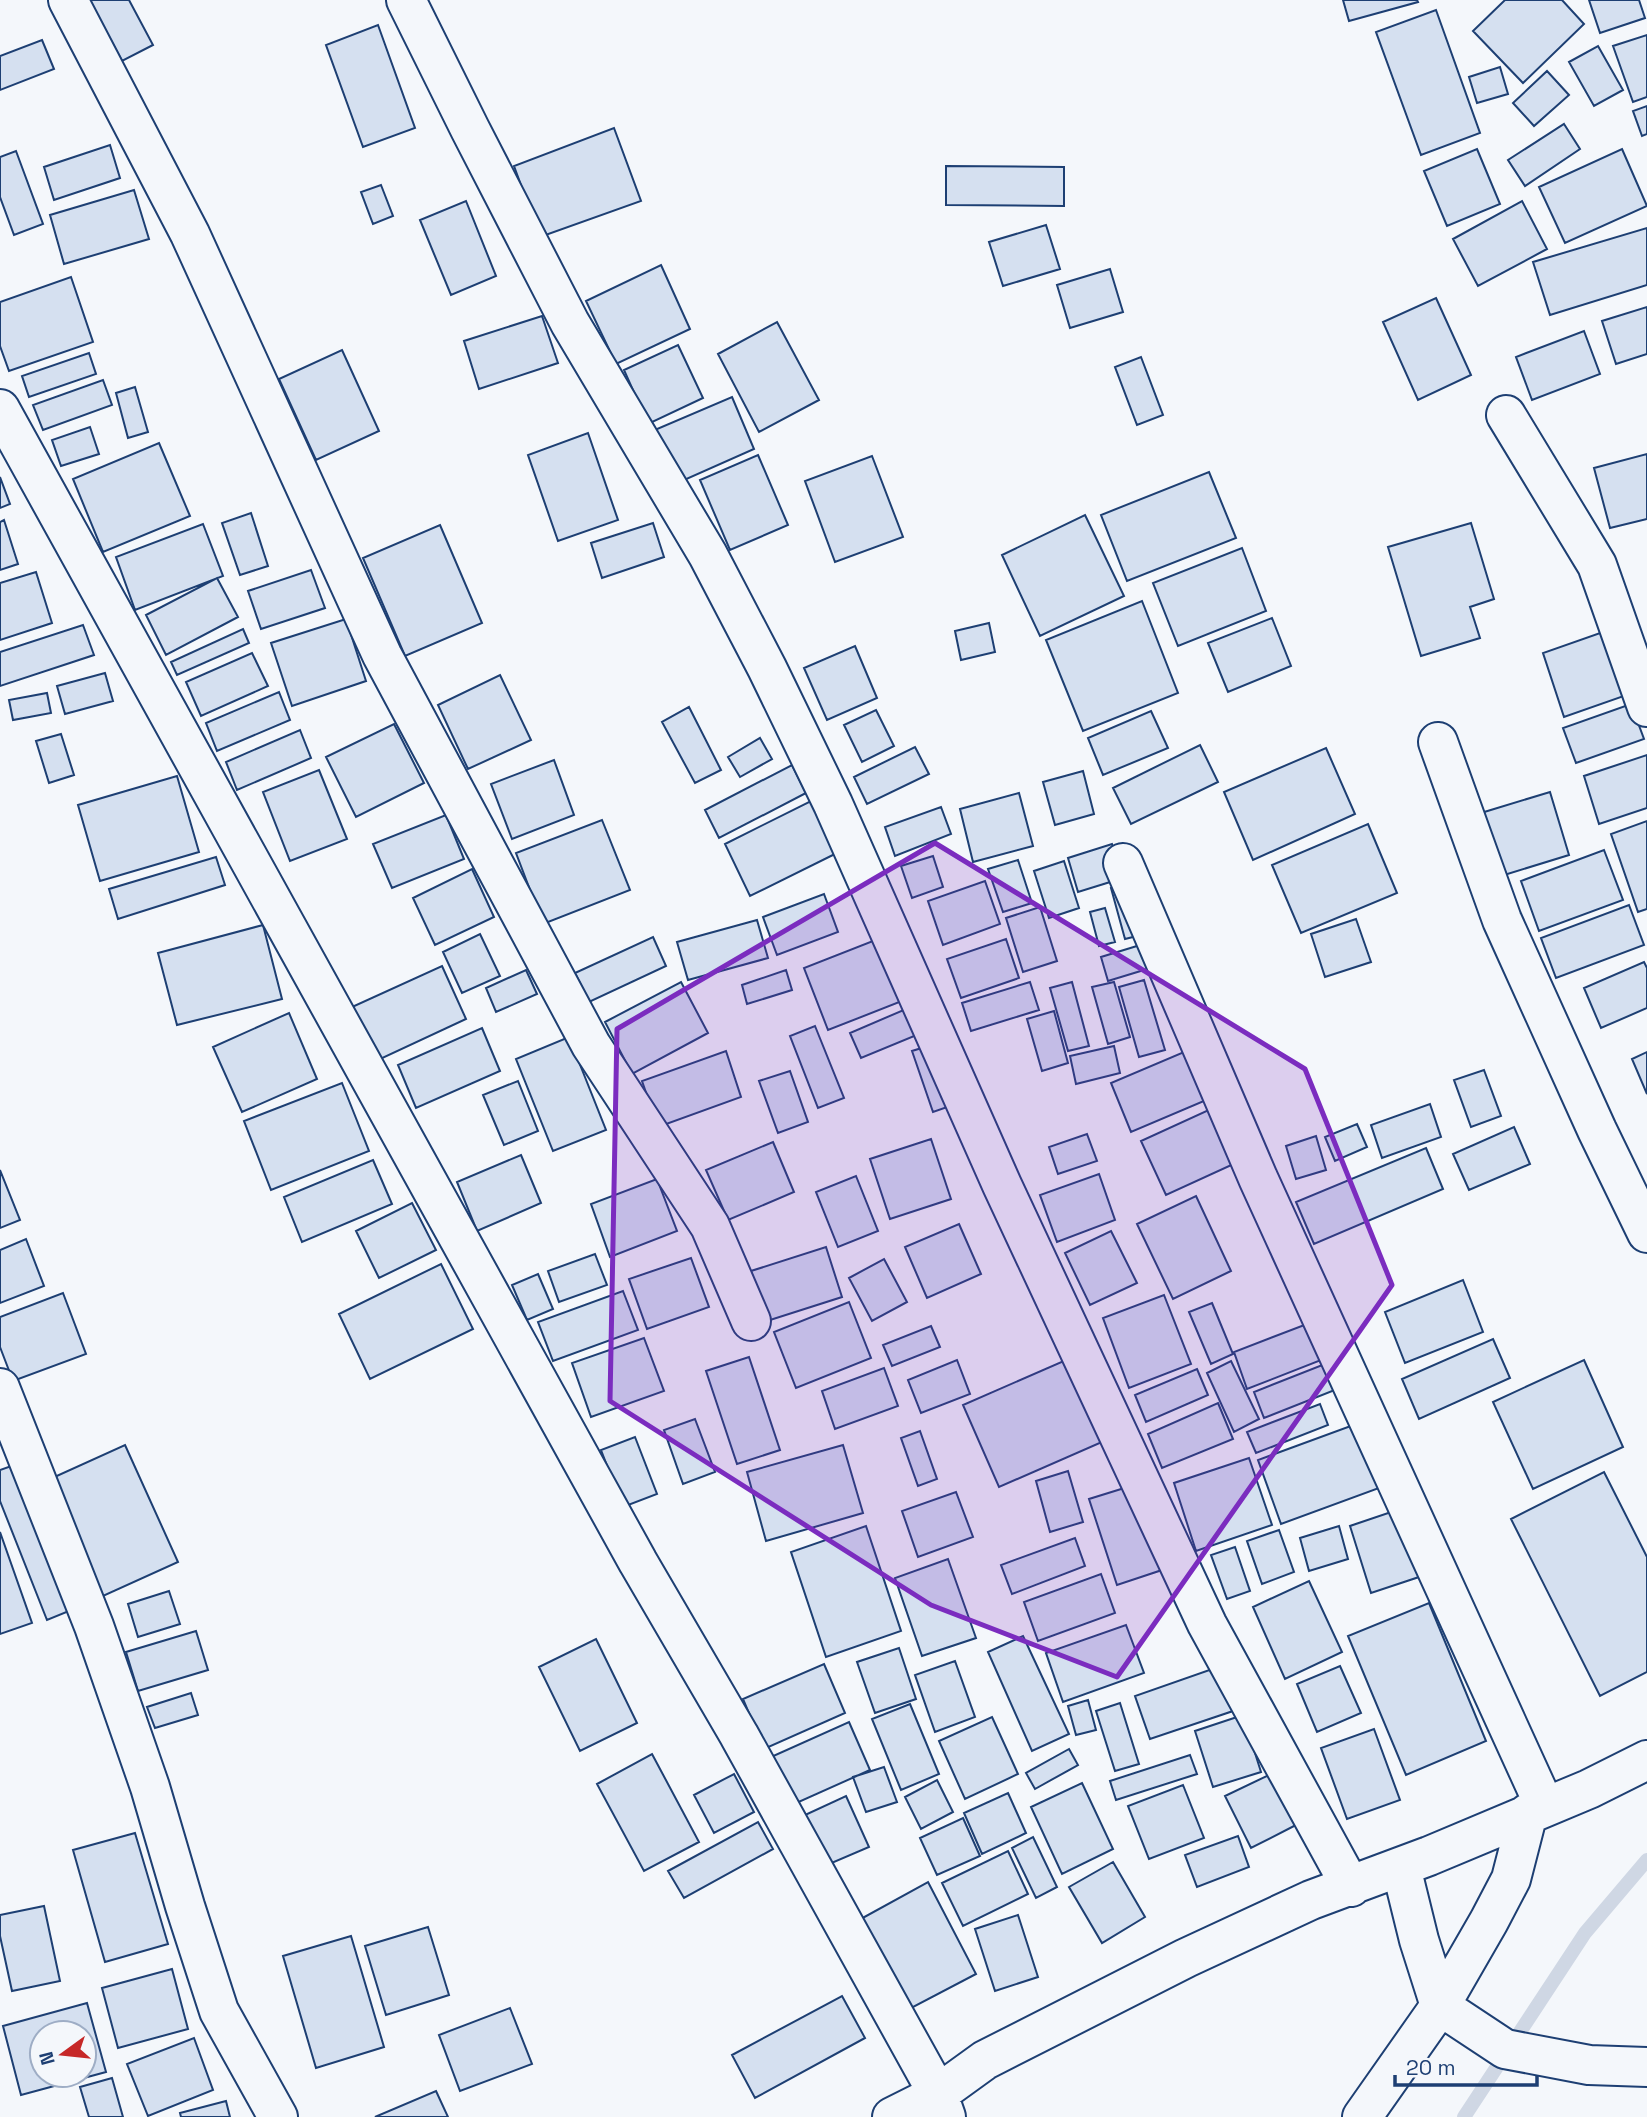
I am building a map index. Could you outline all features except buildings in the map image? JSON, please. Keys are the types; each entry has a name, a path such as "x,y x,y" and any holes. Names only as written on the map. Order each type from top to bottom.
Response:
{"street":[{"path":"68,0 190,234 382,655 591,1045 710,1226 751,1321"},
{"path":"406,0 570,323 708,555 767,668 833,804 1002,1185 1207,1624 1351,1887"},
{"path":"0,409 638,1562 739,1735 942,2105"},
{"path":"1506,415 1597,565 1647,707"},
{"path":"1438,742 1502,920 1647,1233"},
{"path":"1123,863 1536,1810 1511,1880 1440,2006 1362,2117"},
{"path":"0,1388 107,1663 150,1787 184,1906 219,2011 278,2117"},
{"path":"892,2117 942,2105 985,2060 1102,1999 1299,1906 1589,1789 1647,1760"},
{"path":"1401,1867 1419,1940 1440,2006 1523,2052 1589,2065 1647,2067"}],"highlighted area":[{"path":"935,843 1305,1069 1392,1285 1117,1677 931,1605 610,1401 617,1029"}],"waterway":[{"path":"1464,2117 1585,1933 1647,1860"}]}
